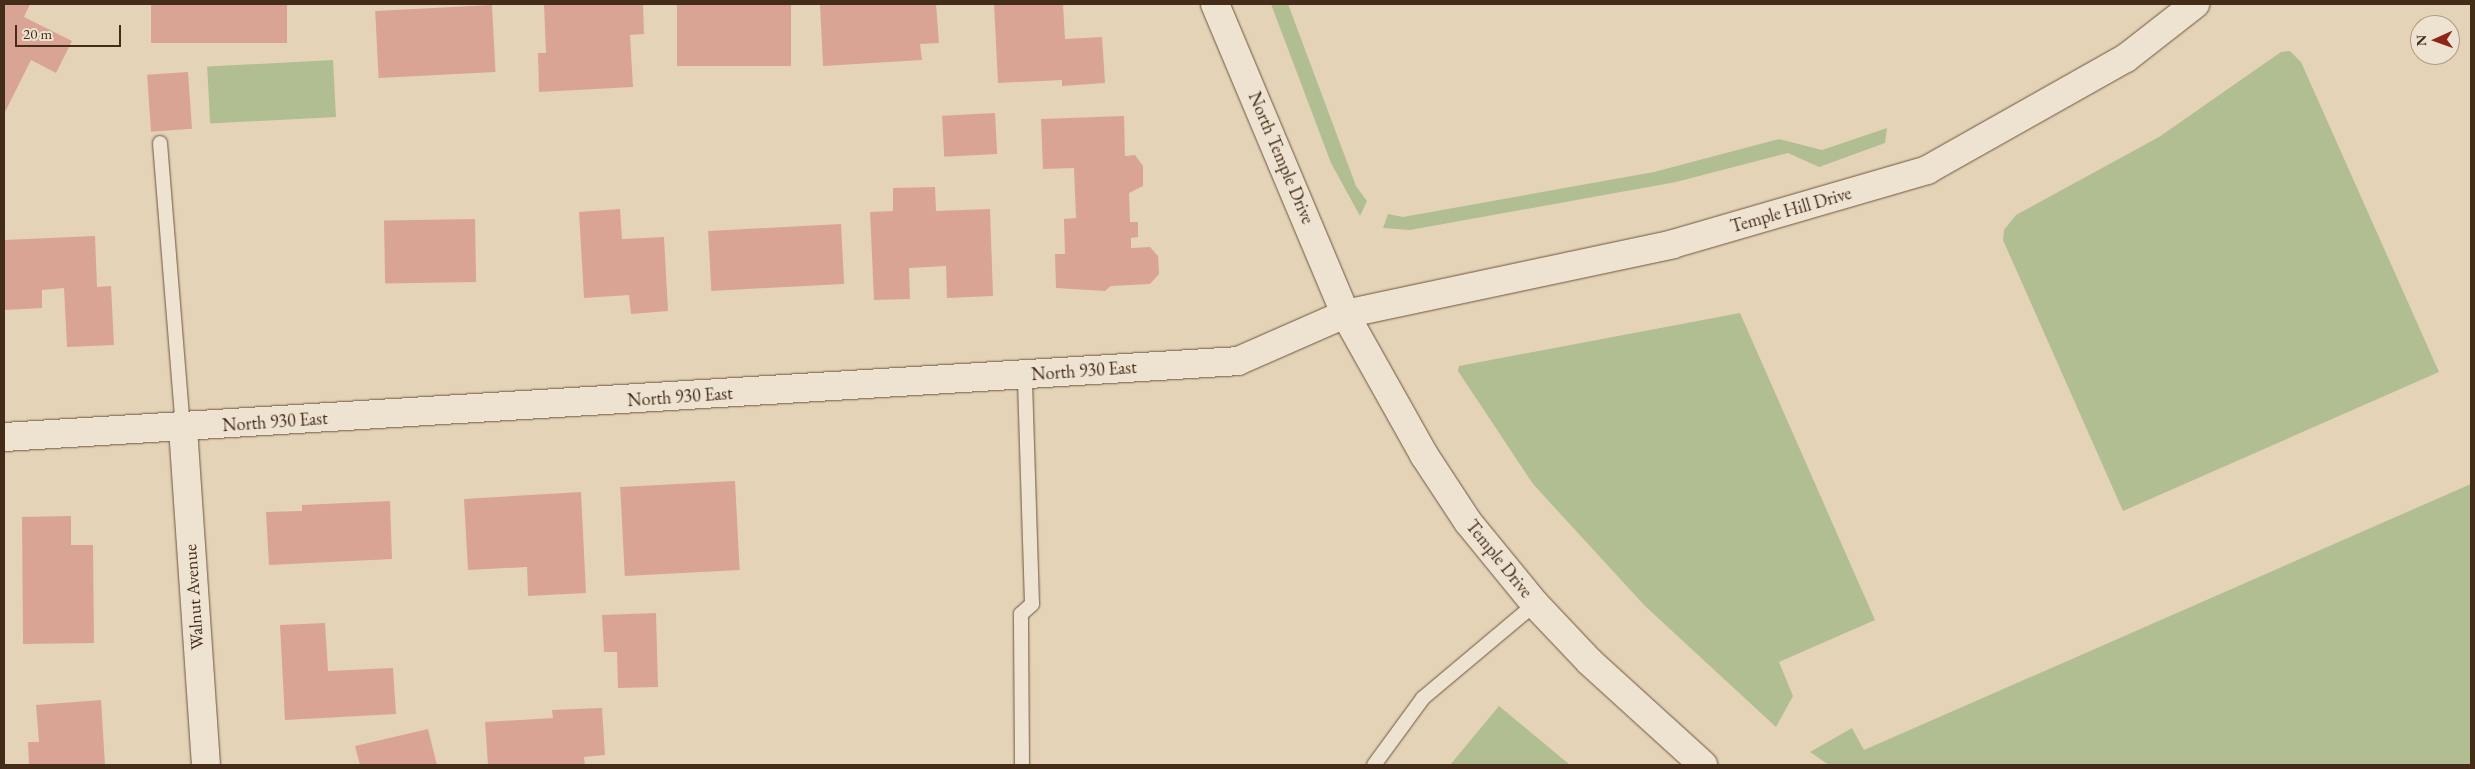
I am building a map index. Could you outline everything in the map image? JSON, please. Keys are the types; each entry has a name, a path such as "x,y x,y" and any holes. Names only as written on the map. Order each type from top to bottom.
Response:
{"street":[{"name":"North Temple Drive","path":"1215,4 1345,314"},
{"name":"Temple Hill Drive","path":"1345,314 1672,244 1927,170 2126,58 2196,4"},
{"name":"North 930 East","path":"4,437 183,428 1238,361 1345,314"},
{"name":"Temple Drive","path":"1345,314 1424,455 1468,522 1535,604 1590,662 1703,765"},
{"name":"Walnut Avenue","path":"183,428 206,765"}],"lane":[{"path":"160,143 183,428"},
{"path":"1022,765 1021,614 1032,604 1025,375"},
{"path":"1374,765 1423,698 1535,604"}],"green space":[{"path":"1271,4 1288,4 1356,186 1367,201 1360,216 1331,163"},
{"path":"2290,51 2301,62 2439,372 2123,511 2003,240 2004,230 2016,215 2159,137 2281,52"},
{"path":"333,60 336,117 210,124 207,67"},
{"path":"1887,128 1885,143 1819,167 1788,153 1676,182 1410,230 1383,228 1388,214 1403,217 1654,172 1779,139 1822,150"},
{"path":"1740,313 1875,620 1779,662 1793,696 1776,727 1645,606 1533,484 1458,371 1459,366"},
{"path":"2471,484 2471,765 1829,765 1810,752 1852,728 1864,750"},
{"path":"1499,706 1570,765 1450,765"}],"building":[{"path":"4,4 30,4 24,17 72,41 56,73 31,60 4,114"},
{"path":"151,4 287,4 287,43 151,43"},
{"path":"544,4 643,4 644,34 630,35 633,87 539,92 538,53 546,53"},
{"path":"677,4 791,4 791,66 677,66"},
{"path":"820,4 936,4 939,43 920,44 922,60 823,66"},
{"path":"994,4 1063,4 1065,39 1102,37 1105,83 1062,86 1062,80 998,83"},
{"path":"492,5 496,72 379,78 375,11"},
{"path":"188,72 192,129 151,132 147,75"},
{"path":"995,113 997,154 944,157 942,116"},
{"path":"1124,116 1125,156 1135,155 1143,166 1143,186 1129,193 1130,222 1138,222 1138,237 1131,238 1131,248 1150,247 1158,256 1159,274 1150,284 1111,286 1105,291 1056,288 1055,254 1065,254 1064,219 1076,218 1074,168 1043,169 1041,119"},
{"path":"935,187 936,211 990,209 993,296 947,298 946,266 909,268 910,299 874,300 870,212 893,211 893,188"},
{"path":"620,209 622,239 664,237 668,311 631,314 629,295 584,298 579,212"},
{"path":"475,219 476,282 385,284 384,221"},
{"path":"841,224 844,284 711,291 708,231"},
{"path":"95,236 97,287 111,286 114,345 67,347 64,288 42,290 42,308 4,310 4,240"},
{"path":"735,481 740,570 625,576 620,487"},
{"path":"581,492 586,593 528,596 527,567 468,570 464,499"},
{"path":"390,501 392,559 269,565 266,512 302,511 302,505"},
{"path":"71,516 71,545 93,545 94,643 23,644 22,517"},
{"path":"656,613 658,687 618,688 617,652 604,652 602,615"},
{"path":"325,623 328,671 393,668 396,714 285,720 280,625"},
{"path":"101,700 105,765 29,765 28,742 39,742 36,705"},
{"path":"602,708 605,755 584,757 585,765 488,765 485,722 553,718 552,710"},
{"path":"428,729 437,765 360,765 355,746"}]}
